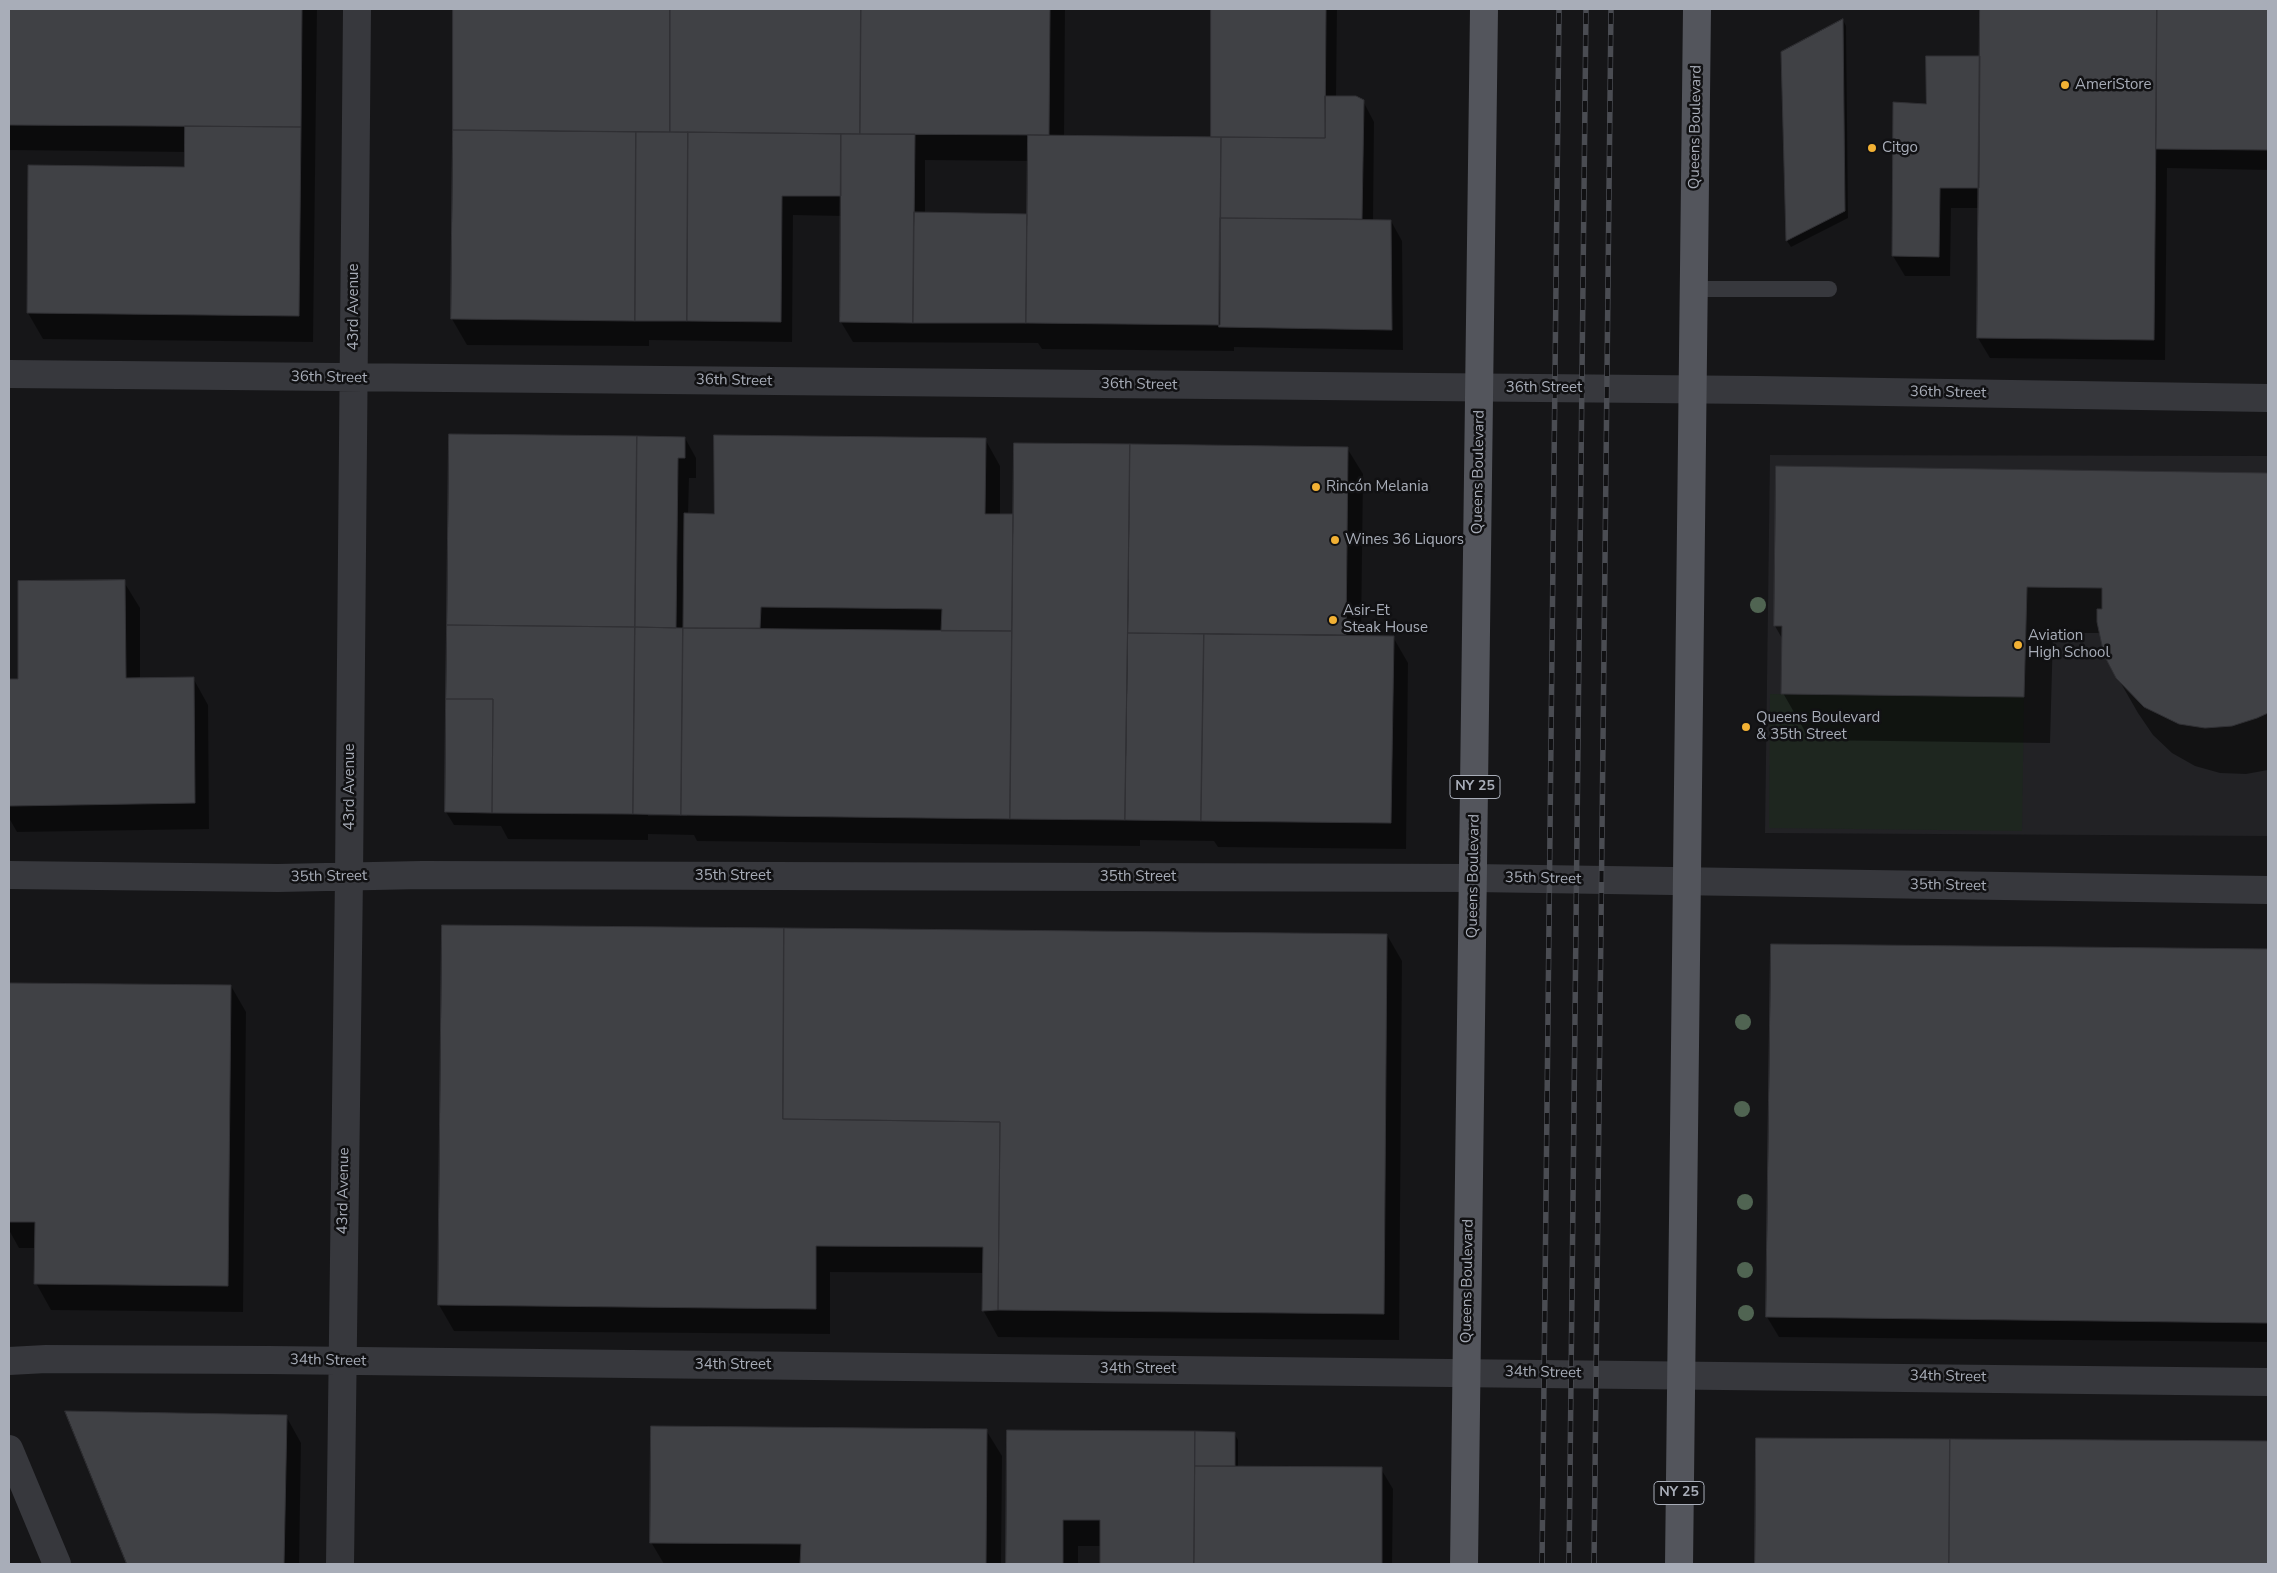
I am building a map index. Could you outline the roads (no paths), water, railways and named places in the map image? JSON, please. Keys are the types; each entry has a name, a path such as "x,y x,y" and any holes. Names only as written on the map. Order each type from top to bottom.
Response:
{"main road":[{"name":"Queens Boulevard","path":"1464,1564 1484,9"},
{"name":"Queens Boulevard","path":"1678,1564 1697,9"}],"street":[{"name":"43rd Avenue","path":"340,1564 357,9"},
{"name":"36th Street","path":"9,374 1692,389 2268,398"},
{"name":"35th Street","path":"9,875 278,878 442,875 1474,878 2268,890"},
{"name":"34th Street","path":"9,1361 55,1359 1466,1372 2268,1382"},
{"path":"9,1449 57,1564"}],"lane":[{"path":"1694,289 1829,290"}],"railway":[{"path":"1542,1564 1559,9"},
{"path":"1569,1564 1586,9"},
{"path":"1594,1564 1611,9"}],"place":[{"name":"AmeriStore","path":"2065,85"},
{"name":"Citgo","path":"1872,148"},
{"name":"Rincón Melania","path":"1316,487"},
{"name":"Wines 36 Liquors","path":"1335,540"},
{"name":"Asir-Et Steak House","path":"1333,620"},
{"name":"Aviation High School","path":"2018,645"},
{"name":"Queens Boulevard & 35th Street","path":"1746,727"}]}
